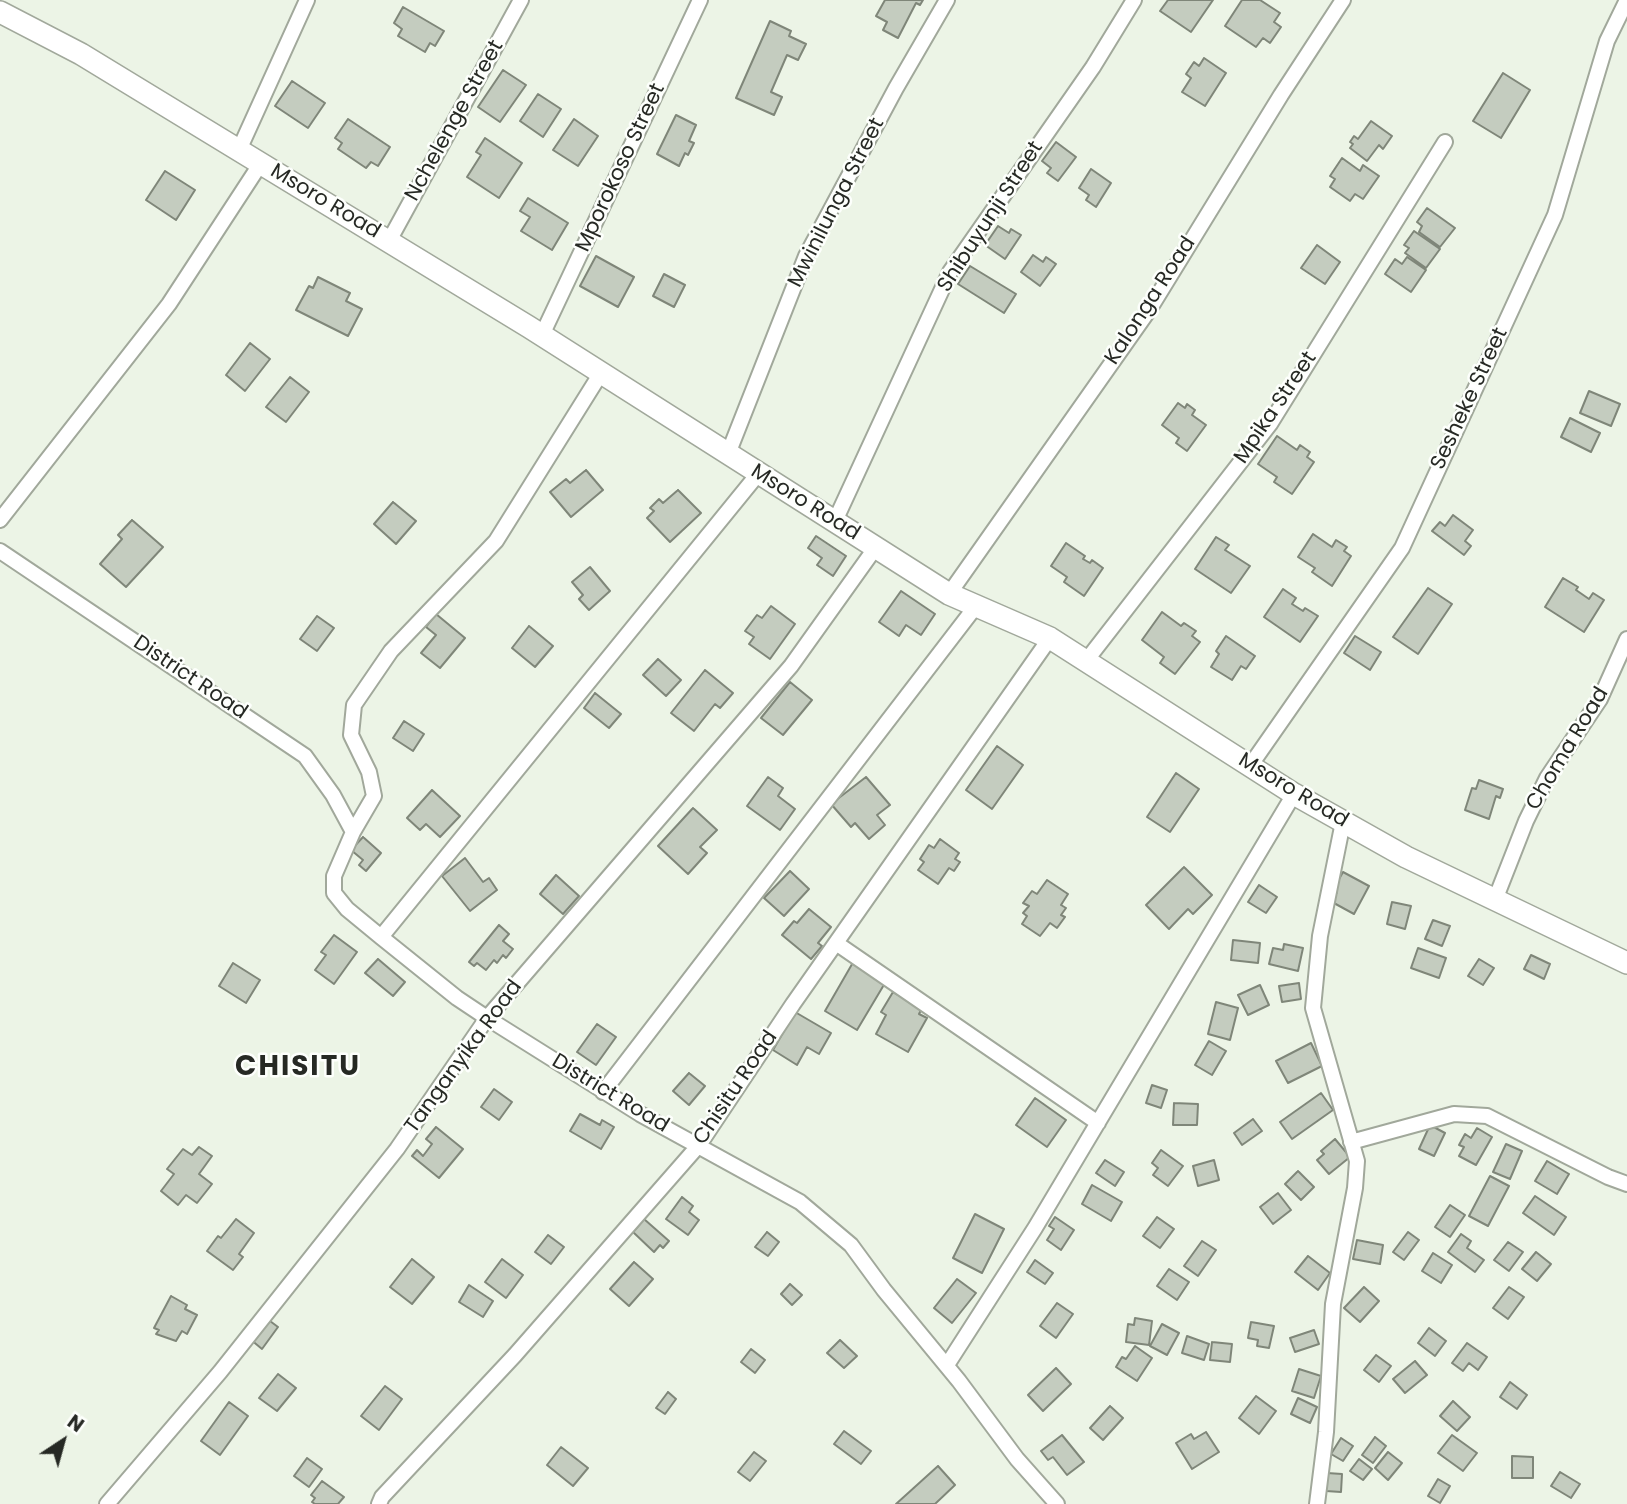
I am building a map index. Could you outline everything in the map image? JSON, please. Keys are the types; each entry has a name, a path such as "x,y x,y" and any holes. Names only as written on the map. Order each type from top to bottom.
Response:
{"street":[{"path":"239,150 306,0"},
{"name":"Nchelenge Street","path":"389,241 521,0"},
{"name":"Mporokoso Street","path":"542,335 700,0"},
{"name":"Mwinilunga Street","path":"728,454 806,256 895,88 947,0"},
{"name":"Shibuyunji Street","path":"835,521 950,272 1093,67 1134,0"},
{"name":"Kalonga Road","path":"950,594 1149,310 1343,0"},
{"name":"Sesheke Street","path":"1250,766 1402,548 1555,215 1607,41 1627,0"},
{"name":"Msoro Road","path":"0,12 81,54 389,241 950,594 1050,638 1294,794 1406,857 1627,963"},
{"name":"Mpika Street","path":"1086,661 1270,424 1445,142"},
{"path":"0,520 169,304 261,163"},
{"path":"353,832 374,796 369,772 351,735 354,705 391,652 496,541 601,373"},
{"path":"381,937 758,474"},
{"name":"Tanganyika Road","path":"107,1504 220,1372 397,1149 487,1018 791,666 876,547"},
{"name":"District Road","path":"0,551 305,756 333,795 353,832 334,876 334,893 348,909 381,937 457,998 487,1018 603,1092 800,1202 851,1245 1017,1459 1057,1504"},
{"path":"603,1092 976,606"},
{"name":"Chisitu Road","path":"379,1504 382,1497 515,1355 699,1145 836,943 1050,638"},
{"name":"Choma Road","path":"1495,900 1526,821 1547,778 1600,699 1627,639"},
{"path":"947,1366 1035,1228 1294,794"},
{"path":"1317,1504 1326,1432 1333,1304 1357,1161 1313,1008 1320,936 1343,822"},
{"path":"836,943 1098,1122"},
{"path":"1351,1142 1454,1114 1487,1116 1627,1184"}],"building":[{"path":"885,0 923,0 920,5 916,3 898,38 883,30 887,22 876,16"},
{"path":"1168,0 1213,0 1191,32 1160,11"},
{"path":"1242,0 1260,0 1280,13 1274,22 1281,27 1270,43 1263,38 1256,47 1225,26"},
{"path":"403,7 444,31 435,46 430,43 425,52 398,36 402,29 394,23"},
{"path":"770,21 791,31 789,36 806,44 798,60 787,55 771,92 782,97 774,115 736,98"},
{"path":"1204,58 1226,73 1205,106 1182,92 1191,78 1186,74 1194,62 1199,66"},
{"path":"503,70 526,85 500,122 478,107"},
{"path":"1503,73 1530,90 1501,138 1473,121"},
{"path":"292,81 325,103 308,128 275,106"},
{"path":"538,94 561,109 543,137 520,121"},
{"path":"676,115 696,125 689,141 694,143 679,166 657,154"},
{"path":"348,119 390,147 378,166 371,162 366,168 338,149 342,143 335,138"},
{"path":"574,119 598,136 578,166 553,150"},
{"path":"1371,121 1392,136 1383,149 1379,145 1367,161 1350,148 1353,144 1350,142 1354,136 1358,139"},
{"path":"485,138 522,163 499,198 467,177 481,155 476,152"},
{"path":"1056,142 1076,157 1058,181 1047,173 1051,168 1042,161"},
{"path":"1342,158 1360,171 1363,165 1379,176 1363,199 1355,194 1350,201 1330,187 1335,179 1330,176"},
{"path":"1091,169 1111,183 1096,207 1086,200 1089,195 1079,188"},
{"path":"165,171 195,190 176,220 146,200"},
{"path":"528,198 568,223 552,250 521,231 530,217 520,211"},
{"path":"1427,208 1455,228 1440,247 1419,232 1422,226 1417,222"},
{"path":"998,226 1009,233 1011,229 1021,235 1005,259 985,245"},
{"path":"1414,231 1440,249 1426,268 1405,253 1409,248 1404,245"},
{"path":"1317,245 1340,262 1325,284 1301,268"},
{"path":"1033,255 1043,262 1046,257 1056,264 1040,286 1021,272"},
{"path":"596,256 634,277 618,307 580,286"},
{"path":"1407,257 1426,270 1411,292 1385,274 1395,259 1402,264"},
{"path":"970,266 1016,294 1004,313 958,284"},
{"path":"664,274 685,285 674,307 653,296"},
{"path":"318,277 350,293 346,301 362,309 348,336 296,310 309,286 313,288"},
{"path":"250,343 270,359 245,391 226,375"},
{"path":"290,377 309,392 286,422 266,407"},
{"path":"1589,391 1620,404 1611,426 1580,413"},
{"path":"1178,403 1185,408 1187,404 1195,410 1192,415 1206,425 1187,451 1176,443 1179,438 1162,425"},
{"path":"1570,418 1600,433 1591,452 1561,437"},
{"path":"1277,436 1297,450 1300,445 1310,452 1307,457 1314,462 1292,494 1274,482 1277,477 1258,464"},
{"path":"586,470 603,490 571,517 550,492 566,479 570,483"},
{"path":"678,490 701,513 670,542 647,518 654,511 650,508 659,499 663,503"},
{"path":"393,502 416,521 396,544 374,524"},
{"path":"1453,515 1473,530 1465,541 1471,546 1464,555 1432,531 1440,522 1445,526"},
{"path":"132,520 163,547 126,587 100,564 122,539 118,535"},
{"path":"1313,534 1332,547 1336,540 1347,547 1344,551 1351,556 1332,586 1312,572 1315,568 1298,557"},
{"path":"816,536 846,556 833,576 817,565 822,558 808,548"},
{"path":"1216,537 1229,545 1225,550 1250,566 1231,593 1195,569"},
{"path":"1066,543 1085,556 1083,559 1090,563 1092,560 1103,568 1084,596 1064,582 1067,577 1051,566"},
{"path":"590,567 610,591 589,610 579,599 583,595 572,582"},
{"path":"1563,578 1578,587 1576,590 1589,599 1593,593 1604,600 1584,632 1545,607"},
{"path":"1428,588 1452,604 1418,654 1393,637"},
{"path":"1283,589 1296,598 1292,604 1318,616 1300,642 1264,617"},
{"path":"901,591 935,614 921,635 906,625 899,636 879,622"},
{"path":"771,606 795,624 770,659 749,644 754,637 745,631 757,615 762,618"},
{"path":"1162,612 1181,626 1184,623 1196,631 1192,636 1200,642 1175,674 1160,663 1164,657 1142,640"},
{"path":"436,614 465,638 440,668 421,653 436,635 426,627"},
{"path":"317,616 334,628 317,651 300,639"},
{"path":"529,626 553,646 535,667 512,648"},
{"path":"1226,636 1255,656 1246,669 1241,666 1232,680 1211,667 1219,654 1216,651"},
{"path":"1355,636 1381,652 1370,670 1344,653"},
{"path":"658,659 681,680 666,696 643,675"},
{"path":"705,670 733,693 720,708 715,704 694,731 671,713"},
{"path":"790,682 812,700 783,735 761,718"},
{"path":"595,693 621,714 609,728 584,708"},
{"path":"404,721 424,734 413,751 393,738"},
{"path":"997,746 1023,765 992,809 966,790"},
{"path":"1176,773 1199,789 1170,832 1147,817"},
{"path":"768,777 783,788 778,796 795,809 780,830 747,806"},
{"path":"866,777 890,805 877,815 885,825 869,839 855,823 851,827 831,804"},
{"path":"1479,780 1503,789 1500,798 1496,796 1489,819 1465,810 1472,788 1476,789"},
{"path":"432,790 460,816 440,837 426,824 420,830 407,818"},
{"path":"693,808 717,830 700,847 707,853 688,874 658,846"},
{"path":"363,837 381,853 366,871 359,865 363,860 351,850"},
{"path":"940,839 959,853 955,859 960,862 954,871 949,868 938,884 918,870 924,862 920,859 929,845 934,848"},
{"path":"465,858 483,882 489,878 497,890 470,911 442,876"},
{"path":"1184,867 1212,895 1193,914 1188,909 1169,929 1146,905"},
{"path":"790,871 809,889 784,916 764,898"},
{"path":"1343,872 1369,886 1354,914 1332,902 1337,892 1333,890"},
{"path":"556,875 579,896 563,914 540,894"},
{"path":"1047,880 1068,894 1061,905 1066,908 1061,915 1065,917 1057,928 1050,923 1040,936 1022,924 1027,916 1023,913 1029,906 1023,903 1032,891 1037,894"},
{"path":"1259,885 1277,897 1266,913 1248,902"},
{"path":"1392,902 1411,906 1405,929 1387,924"},
{"path":"809,909 831,927 818,943 822,946 811,959 782,935"},
{"path":"1433,920 1450,926 1442,946 1425,939"},
{"path":"499,925 509,934 503,941 513,949 506,958 503,955 497,963 494,960 486,970 477,963 474,966 469,962"},
{"path":"334,935 357,952 334,984 315,970 326,955 321,952"},
{"path":"1233,940 1260,943 1258,963 1231,960"},
{"path":"1284,944 1303,948 1298,971 1269,964 1273,948 1283,950"},
{"path":"1418,948 1446,958 1439,978 1411,968"},
{"path":"1531,955 1550,964 1544,979 1524,969"},
{"path":"378,959 405,982 393,996 365,973"},
{"path":"855,959 888,978 857,1030 825,1011"},
{"path":"1479,959 1494,968 1483,985 1468,976"},
{"path":"233,963 260,980 246,1003 219,986"},
{"path":"1299,983 1301,999 1282,1002 1279,986"},
{"path":"1260,985 1269,1005 1248,1015 1238,995"},
{"path":"893,992 922,1008 919,1014 927,1018 908,1052 876,1034 886,1015 881,1012"},
{"path":"1216,1002 1238,1008 1230,1040 1208,1034"},
{"path":"795,1012 831,1033 819,1054 807,1047 797,1065 773,1050"},
{"path":"597,1024 616,1037 596,1065 577,1052"},
{"path":"1209,1041 1226,1051 1212,1075 1195,1065"},
{"path":"1311,1043 1322,1066 1288,1083 1276,1061"},
{"path":"689,1073 705,1086 689,1105 673,1091"},
{"path":"1152,1085 1167,1090 1161,1108 1146,1103"},
{"path":"494,1089 512,1102 499,1120 481,1107"},
{"path":"1321,1093 1333,1110 1292,1139 1280,1122"},
{"path":"1035,1098 1066,1120 1047,1147 1016,1125"},
{"path":"1174,1103 1198,1104 1197,1125 1173,1125"},
{"path":"580,1114 600,1125 602,1120 614,1127 601,1149 570,1131"},
{"path":"1253,1119 1262,1131 1242,1145 1234,1133"},
{"path":"1430,1125 1445,1133 1434,1156 1419,1149"},
{"path":"436,1127 463,1149 439,1178 412,1156 417,1150 423,1156 432,1144 426,1139"},
{"path":"1477,1128 1492,1137 1476,1165 1459,1156 1464,1147 1459,1145 1465,1134 1471,1138"},
{"path":"1335,1139 1350,1157 1329,1174 1317,1160 1324,1154 1321,1151"},
{"path":"1506,1144 1522,1151 1510,1179 1493,1172"},
{"path":"199,1147 212,1156 199,1174 212,1184 197,1203 186,1195 178,1205 161,1191 174,1174 167,1169 183,1149 192,1155"},
{"path":"1161,1150 1183,1166 1168,1186 1153,1175 1158,1168 1152,1163"},
{"path":"1105,1160 1124,1172 1115,1186 1096,1173"},
{"path":"1214,1160 1219,1180 1198,1186 1193,1166"},
{"path":"1547,1161 1569,1174 1557,1194 1535,1181"},
{"path":"1298,1171 1314,1187 1301,1200 1285,1184"},
{"path":"1490,1176 1509,1186 1488,1226 1469,1216"},
{"path":"1092,1185 1122,1202 1111,1221 1082,1204"},
{"path":"1278,1193 1291,1210 1273,1224 1260,1207"},
{"path":"1535,1196 1566,1217 1554,1235 1523,1213"},
{"path":"682,1197 693,1206 689,1212 699,1220 688,1235 666,1219"},
{"path":"1450,1205 1465,1215 1450,1237 1435,1227"},
{"path":"975,1214 1004,1229 982,1273 953,1258"},
{"path":"1055,1217 1074,1230 1061,1250 1047,1240 1054,1229 1049,1226"},
{"path":"1157,1217 1174,1229 1160,1248 1143,1236"},
{"path":"236,1219 254,1233 239,1254 243,1257 233,1270 207,1251"},
{"path":"644,1219 669,1241 663,1248 660,1245 654,1252 633,1232"},
{"path":"767,1232 779,1242 768,1256 755,1247"},
{"path":"1408,1232 1419,1240 1404,1260 1393,1252"},
{"path":"1461,1234 1471,1241 1467,1248 1484,1260 1475,1272 1448,1252"},
{"path":"548,1235 564,1247 551,1264 535,1252"},
{"path":"1357,1240 1383,1245 1380,1264 1353,1259"},
{"path":"1202,1241 1216,1250 1198,1276 1184,1266"},
{"path":"1508,1242 1523,1252 1509,1271 1494,1260"},
{"path":"1536,1252 1551,1264 1537,1281 1522,1269"},
{"path":"1433,1253 1452,1265 1441,1283 1422,1271"},
{"path":"1308,1256 1330,1273 1318,1290 1295,1272"},
{"path":"412,1259 434,1277 412,1304 390,1287"},
{"path":"502,1259 523,1275 506,1298 485,1282"},
{"path":"1035,1260 1053,1273 1045,1284 1027,1272"},
{"path":"634,1262 653,1279 629,1306 610,1289"},
{"path":"1169,1269 1189,1282 1177,1300 1157,1286"},
{"path":"957,1279 976,1293 952,1323 934,1308"},
{"path":"790,1284 802,1295 792,1305 781,1294"},
{"path":"469,1285 493,1301 483,1317 459,1302"},
{"path":"1364,1287 1379,1301 1360,1322 1344,1308"},
{"path":"1509,1287 1524,1297 1508,1319 1493,1308"},
{"path":"171,1296 187,1305 185,1309 197,1315 187,1334 182,1331 176,1341 156,1334 159,1330 154,1328"},
{"path":"1057,1303 1073,1314 1056,1338 1040,1326"},
{"path":"266,1318 278,1327 262,1349 250,1339"},
{"path":"1135,1318 1152,1321 1149,1345 1126,1342 1128,1324 1134,1325"},
{"path":"1251,1322 1274,1326 1269,1348 1257,1346 1258,1340 1248,1338"},
{"path":"1162,1324 1179,1333 1167,1355 1150,1346"},
{"path":"1429,1328 1446,1341 1435,1356 1418,1343"},
{"path":"1314,1330 1319,1344 1295,1352 1290,1338"},
{"path":"1187,1336 1209,1344 1204,1360 1182,1353"},
{"path":"840,1340 857,1356 844,1368 827,1353"},
{"path":"1212,1342 1232,1344 1230,1362 1210,1360"},
{"path":"1467,1343 1487,1357 1478,1370 1469,1363 1463,1371 1452,1363"},
{"path":"1135,1346 1152,1358 1137,1381 1116,1367 1122,1357 1126,1359"},
{"path":"751,1349 765,1360 755,1373 741,1362"},
{"path":"1376,1355 1391,1366 1379,1382 1364,1370"},
{"path":"1415,1361 1427,1375 1405,1393 1393,1379"},
{"path":"1056,1368 1071,1384 1043,1411 1028,1395"},
{"path":"1299,1369 1321,1376 1314,1398 1292,1391"},
{"path":"278,1374 296,1388 277,1411 259,1398"},
{"path":"1510,1382 1527,1395 1517,1409 1500,1397"},
{"path":"385,1386 402,1399 379,1430 361,1416"},
{"path":"668,1392 676,1399 665,1414 656,1408"},
{"path":"1256,1396 1276,1411 1259,1434 1239,1418"},
{"path":"1298,1398 1317,1407 1310,1423 1291,1414"},
{"path":"1453,1401 1470,1417 1457,1431 1440,1416"},
{"path":"229,1402 248,1416 220,1455 201,1441"},
{"path":"1110,1406 1123,1418 1103,1440 1090,1428"},
{"path":"844,1431 871,1451 861,1464 834,1444"},
{"path":"1206,1432 1219,1452 1192,1469 1176,1443 1191,1434 1194,1439"},
{"path":"1062,1435 1084,1462 1067,1475 1053,1457 1048,1460 1041,1451"},
{"path":"1452,1435 1477,1453 1463,1471 1438,1453"},
{"path":"1375,1437 1386,1446 1373,1463 1362,1455"},
{"path":"1341,1438 1353,1446 1343,1461 1331,1454"},
{"path":"561,1447 588,1468 573,1486 547,1465"},
{"path":"754,1452 766,1461 750,1481 738,1472"},
{"path":"1388,1452 1402,1463 1388,1480 1375,1468"},
{"path":"1512,1456 1533,1457 1533,1478 1512,1478"},
{"path":"307,1458 322,1469 309,1487 294,1476"},
{"path":"1359,1459 1372,1469 1363,1480 1350,1471"},
{"path":"938,1466 955,1485 935,1504 896,1504"},
{"path":"1560,1472 1580,1484 1571,1498 1551,1486"},
{"path":"1327,1473 1342,1474 1341,1492 1326,1491"},
{"path":"1438,1479 1450,1486 1440,1503 1428,1496"},
{"path":"322,1481 344,1497 338,1504 312,1502 315,1498 311,1495"}],"district":[{"name":"CHISITU","path":"298,1068"}]}
